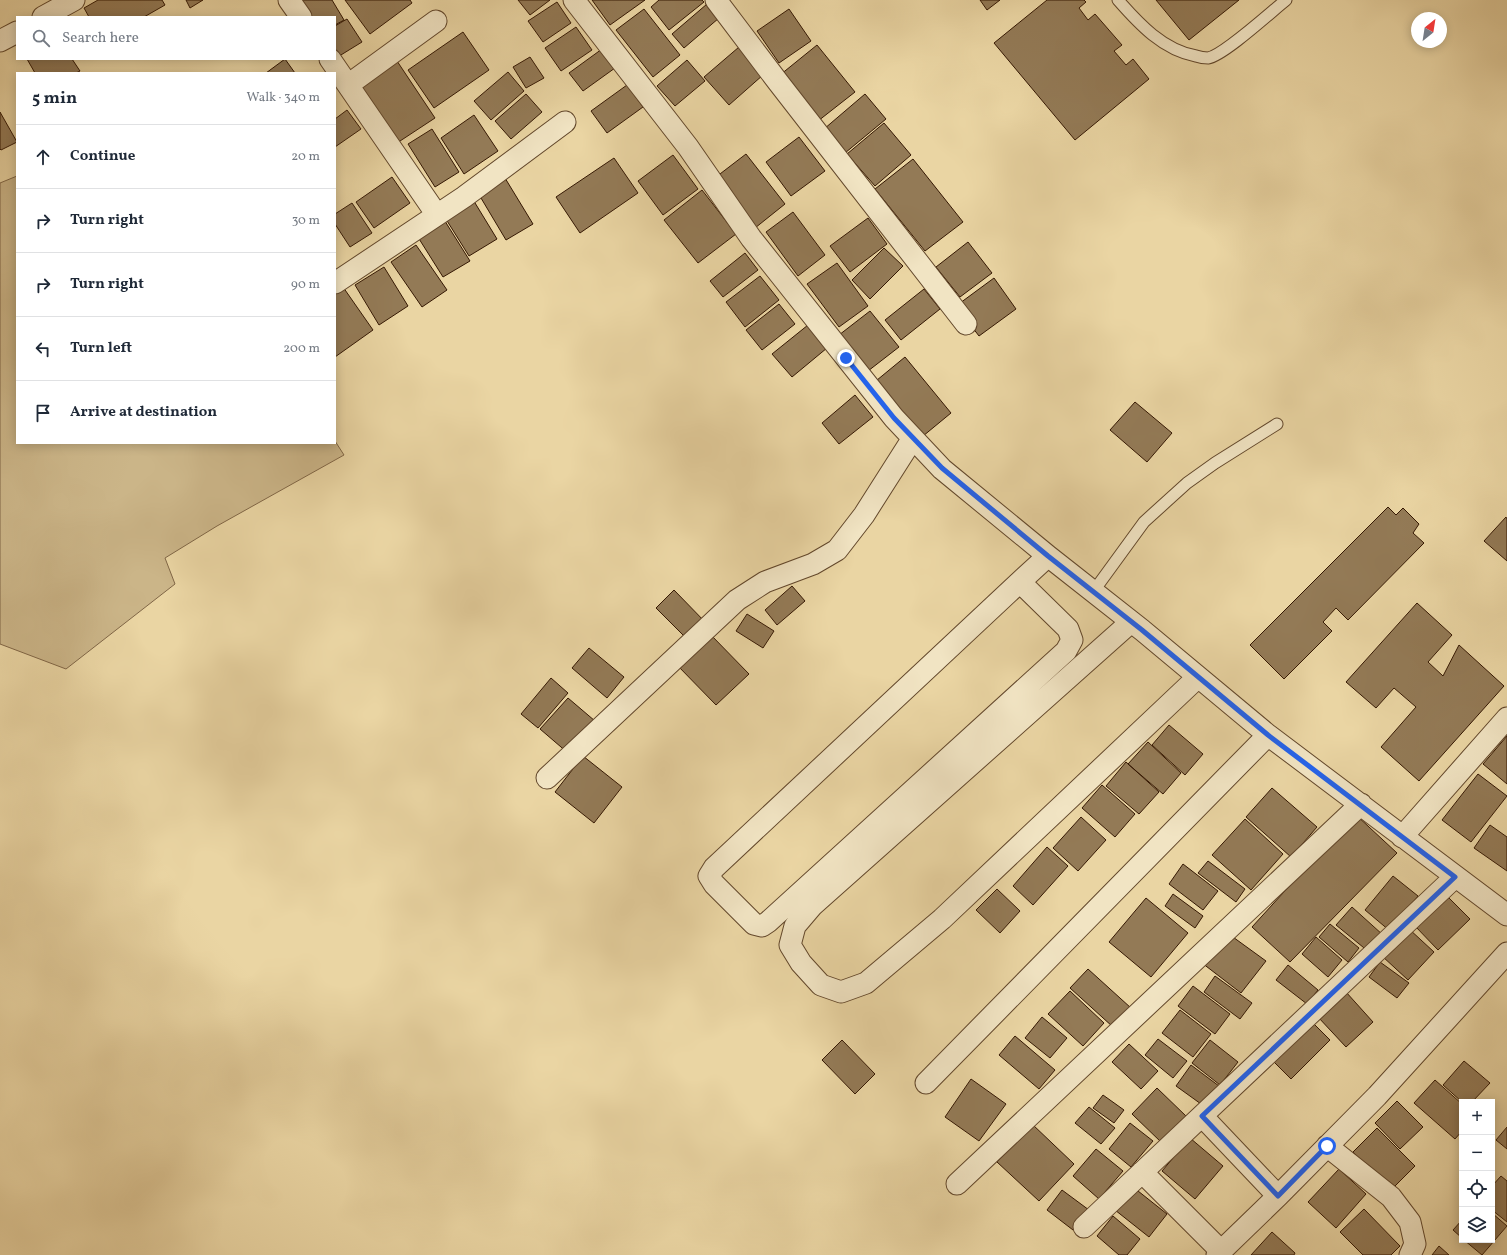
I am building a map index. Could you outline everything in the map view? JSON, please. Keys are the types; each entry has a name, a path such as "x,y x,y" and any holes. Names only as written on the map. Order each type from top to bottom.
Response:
{"street":[{"path":"45,16 74,0"},
{"path":"574,0 688,147 755,244 894,418 942,468 1268,735 1507,915"},
{"path":"716,0 966,324"},
{"path":"348,85 436,21"},
{"path":"0,41 16,33"},
{"path":"331,60 438,215"},
{"path":"336,282 464,197 565,122"},
{"path":"547,778 737,600 765,582 813,564 837,550 864,515 913,438"},
{"path":"1020,582 1068,629 1072,640 1066,651 768,922 762,926 754,924 714,884 709,876 714,868 1020,582 1048,556"},
{"path":"1131,622 812,906 795,926 790,945 801,963 820,985 841,992 866,983 942,919 1198,677"},
{"path":"1402,837 1507,718"},
{"path":"926,1082 1268,735"},
{"path":"957,1184 1361,804"},
{"path":"1084,1227 1455,877"},
{"path":"1142,1172 1219,1253 1377,1096 1507,953"},
{"path":"1202,1116 1278,1196"},
{"path":"1327,1146 1391,1197 1410,1222 1415,1244 1410,1255"}],"lane":[{"path":"1118,0 1160,41 1182,54 1208,58 1223,52 1286,0"},
{"path":"1093,592 1144,522 1187,483 1215,463 1277,424"}],"shaded area":[{"path":"16,176 16,444 336,444 336,443 344,455 217,526 165,558 175,584 66,669 0,644 0,183"}],"building":[{"path":"98,0 162,0 165,5 146,16 88,16 84,8"},
{"path":"186,0 203,0 190,8"},
{"path":"299,0 332,0 344,20 336,24 336,16 308,16"},
{"path":"345,0 410,0 412,3 370,34"},
{"path":"518,0 550,0 530,15"},
{"path":"592,0 645,0 610,25"},
{"path":"659,0 702,0 704,2 669,30 651,7"},
{"path":"980,0 1000,0 987,10"},
{"path":"1047,0 1084,0 1086,2 1079,8 1088,20 1095,14 1122,45 1114,51 1126,65 1133,59 1149,79 1075,140 994,43"},
{"path":"1156,0 1239,0 1189,40"},
{"path":"557,2 571,23 543,42 528,21"},
{"path":"707,4 719,18 684,48 672,34"},
{"path":"644,9 680,55 653,77 616,30"},
{"path":"789,9 811,41 779,63 757,31"},
{"path":"347,19 362,42 336,58 336,25"},
{"path":"576,27 592,50 561,71 545,48"},
{"path":"463,32 489,70 434,108 408,70"},
{"path":"817,45 855,92 818,121 780,75"},
{"path":"739,47 763,75 729,105 704,77"},
{"path":"602,49 615,68 583,91 569,73"},
{"path":"530,57 544,78 526,88 513,67"},
{"path":"28,60 73,60 80,71 78,72 34,72"},
{"path":"286,60 294,72 267,72"},
{"path":"687,60 705,81 675,106 657,86"},
{"path":"397,61 435,118 397,143 360,85"},
{"path":"508,72 524,91 491,120 474,101"},
{"path":"627,85 643,107 607,133 591,111"},
{"path":"526,94 542,112 511,139 495,121"},
{"path":"865,94 886,119 845,153 824,129"},
{"path":"347,110 361,129 336,146 336,118"},
{"path":"0,112 16,142 1,150"},
{"path":"474,115 498,151 464,174 441,138"},
{"path":"884,123 911,155 875,186 847,154"},
{"path":"432,129 459,172 435,187 408,144"},
{"path":"799,137 825,171 791,196 766,162"},
{"path":"746,154 785,204 755,228 716,177"},
{"path":"673,155 698,189 663,215 638,181"},
{"path":"614,158 638,193 580,233 556,197"},
{"path":"913,159 963,222 925,251 875,189"},
{"path":"392,177 410,203 374,228 356,202"},
{"path":"505,178 533,224 506,240 478,193"},
{"path":"702,190 736,234 698,263 664,220"},
{"path":"472,198 497,239 469,256 444,216"},
{"path":"352,203 372,233 350,247 336,226 336,213"},
{"path":"793,212 825,255 798,276 766,232"},
{"path":"443,218 470,261 443,277 416,234"},
{"path":"868,218 887,244 850,272 830,246"},
{"path":"968,242 992,273 960,297 936,267"},
{"path":"416,245 447,290 422,307 391,262"},
{"path":"884,248 903,266 870,299 852,280"},
{"path":"745,253 758,270 723,297 710,281"},
{"path":"837,263 868,306 839,327 807,284"},
{"path":"384,267 408,306 379,325 355,285"},
{"path":"760,276 779,300 745,327 726,302"},
{"path":"994,278 1016,309 979,336 956,306"},
{"path":"343,287 373,330 336,356 336,292"},
{"path":"924,289 940,309 901,340 885,320"},
{"path":"779,304 795,324 762,350 746,330"},
{"path":"870,311 899,347 868,371 839,335"},
{"path":"808,325 827,348 792,377 772,354"},
{"path":"905,357 951,413 917,441 871,385"},
{"path":"855,395 873,417 839,444 822,423"},
{"path":"1135,402 1172,433 1147,462 1110,430"},
{"path":"1388,507 1396,515 1403,508 1419,524 1413,533 1424,543 1348,620 1336,608 1323,622 1332,631 1284,679 1250,645"},
{"path":"1506,517 1507,519 1507,561 1484,541"},
{"path":"792,586 805,601 777,625 765,610"},
{"path":"674,590 708,625 690,642 656,608"},
{"path":"1417,603 1452,635 1428,662 1443,676 1459,645 1504,686 1419,781 1381,747 1416,707 1394,688 1376,708 1346,682"},
{"path":"747,614 774,631 763,648 736,631"},
{"path":"710,634 749,674 716,705 677,665"},
{"path":"589,648 624,677 607,698 572,668"},
{"path":"551,678 568,693 538,728 521,714"},
{"path":"568,698 595,721 568,753 540,729"},
{"path":"1169,725 1203,754 1185,775 1152,745"},
{"path":"1507,736 1507,784 1483,764"},
{"path":"1148,742 1181,773 1163,794 1128,764"},
{"path":"583,756 622,787 594,823 555,792"},
{"path":"1126,762 1159,792 1139,814 1106,786"},
{"path":"1478,774 1507,796 1471,842 1442,820"},
{"path":"1102,785 1135,814 1115,837 1082,808"},
{"path":"1272,788 1317,827 1291,857 1246,817"},
{"path":"1355,814 1397,853 1290,962 1252,927"},
{"path":"1081,817 1106,840 1078,871 1053,848"},
{"path":"1245,819 1283,854 1251,890 1212,855"},
{"path":"1490,825 1507,837 1507,871 1474,848"},
{"path":"1047,847 1068,866 1033,905 1013,886"},
{"path":"1208,861 1245,889 1236,902 1198,873"},
{"path":"1183,864 1218,891 1203,910 1169,884"},
{"path":"1393,876 1418,896 1390,931 1365,910"},
{"path":"997,889 1020,911 1000,933 976,910"},
{"path":"1173,894 1203,916 1195,928 1165,906"},
{"path":"1447,896 1470,919 1438,950 1415,926"},
{"path":"1146,898 1188,933 1151,977 1109,942"},
{"path":"1352,907 1383,935 1369,952 1336,925"},
{"path":"1330,924 1359,948 1348,962 1319,937"},
{"path":"1408,928 1434,952 1408,980 1382,956"},
{"path":"1226,932 1266,961 1241,993 1202,963"},
{"path":"1316,937 1342,960 1328,977 1302,954"},
{"path":"1380,962 1409,983 1397,998 1369,977"},
{"path":"1288,965 1318,990 1307,1004 1276,980"},
{"path":"1088,969 1131,1008 1113,1027 1070,988"},
{"path":"1215,976 1252,1003 1240,1019 1204,992"},
{"path":"1193,986 1230,1014 1215,1034 1178,1006"},
{"path":"1070,991 1104,1023 1083,1046 1048,1014"},
{"path":"1346,992 1373,1022 1346,1047 1318,1017"},
{"path":"1180,1010 1211,1034 1193,1057 1162,1033"},
{"path":"1042,1017 1067,1038 1050,1058 1025,1038"},
{"path":"1308,1018 1330,1040 1291,1079 1269,1057"},
{"path":"1015,1036 1055,1070 1039,1089 999,1055"},
{"path":"1158,1039 1187,1061 1173,1078 1145,1055"},
{"path":"842,1040 875,1074 855,1094 822,1060"},
{"path":"1210,1040 1238,1062 1220,1085 1192,1063"},
{"path":"1129,1044 1158,1071 1141,1089 1112,1062"},
{"path":"1464,1061 1490,1083 1475,1099 1459,1099 1443,1085"},
{"path":"1191,1065 1223,1089 1208,1109 1176,1086"},
{"path":"971,1079 1006,1104 979,1141 945,1117"},
{"path":"1435,1080 1459,1101 1459,1134 1455,1139 1414,1103"},
{"path":"1157,1088 1187,1117 1162,1143 1132,1114"},
{"path":"1103,1095 1124,1110 1114,1123 1093,1108"},
{"path":"1397,1101 1423,1127 1400,1149 1375,1123"},
{"path":"1089,1107 1115,1128 1101,1144 1075,1123"},
{"path":"1130,1123 1153,1141 1131,1167 1109,1149"},
{"path":"1032,1124 1074,1164 1039,1201 997,1162"},
{"path":"1507,1127 1507,1149 1496,1140"},
{"path":"1377,1128 1415,1166 1391,1190 1353,1152"},
{"path":"1190,1138 1223,1166 1195,1199 1162,1171"},
{"path":"1096,1149 1123,1171 1099,1199 1073,1176"},
{"path":"1339,1169 1366,1194 1336,1228 1308,1202"},
{"path":"1501,1176 1507,1181 1507,1222 1495,1212 1495,1183"},
{"path":"1133,1187 1167,1214 1149,1237 1115,1210"},
{"path":"1062,1190 1089,1210 1073,1230 1047,1210"},
{"path":"1364,1209 1400,1246 1391,1255 1363,1255 1340,1232"},
{"path":"1113,1216 1140,1239 1127,1255 1119,1255 1097,1236"},
{"path":"1495,1216 1507,1226 1495,1240"},
{"path":"1459,1223 1459,1235 1453,1230"},
{"path":"1272,1232 1295,1253 1294,1255 1251,1255"},
{"path":"1468,1243 1492,1243 1482,1255"},
{"path":"1439,1246 1449,1255 1432,1255"}],"route":[{"path":"846,358 894,418 942,468 1048,556 1142,630 1268,735 1361,804 1455,877 1202,1116 1278,1196 1327,1146"}]}
